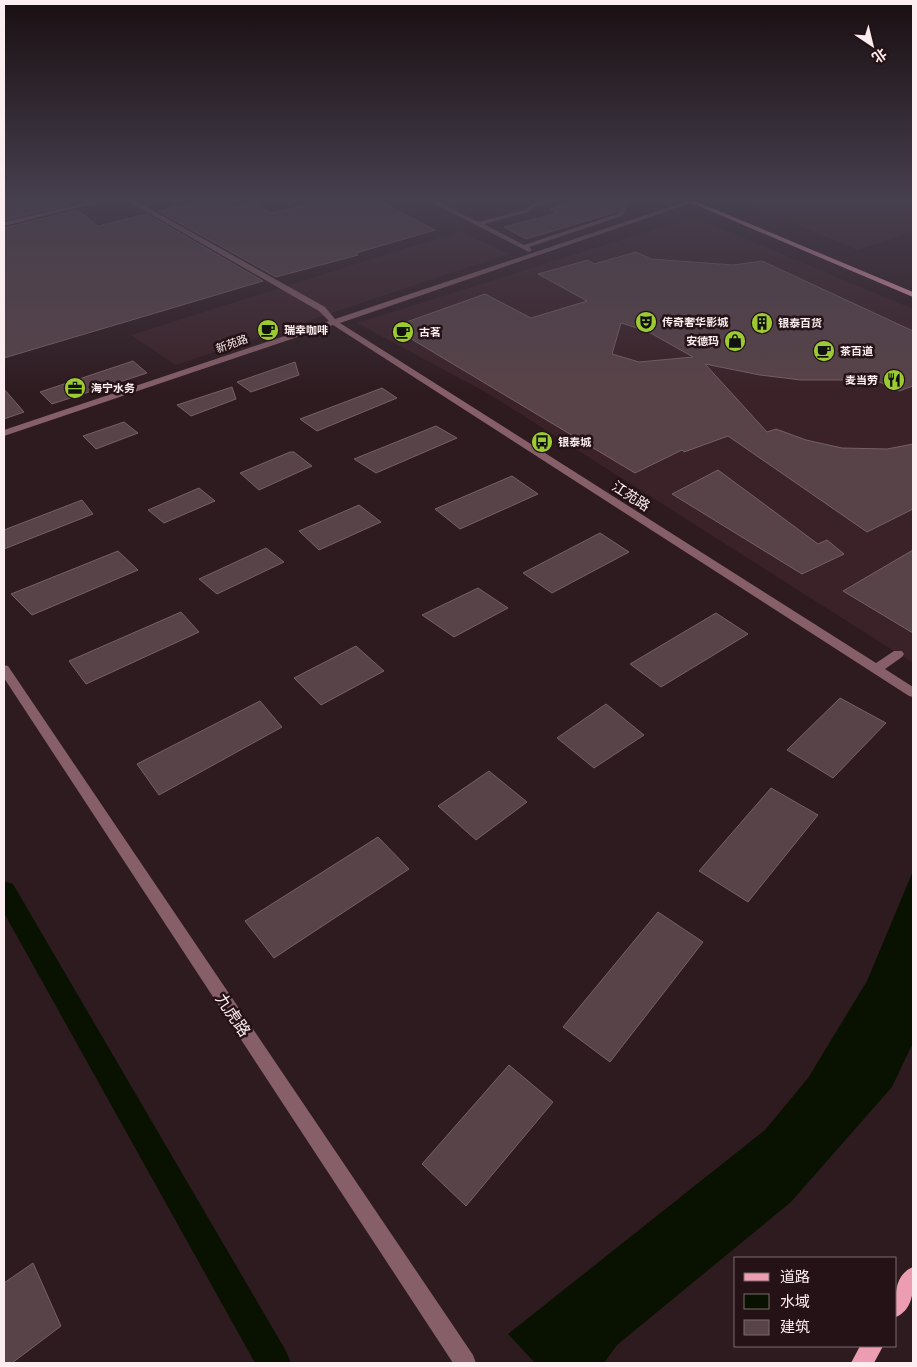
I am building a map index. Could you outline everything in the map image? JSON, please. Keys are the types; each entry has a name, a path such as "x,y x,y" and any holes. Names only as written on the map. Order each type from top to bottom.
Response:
{"main road":[{"path":"842,265 913,295"},
{"path":"859,265 913,287"},
{"path":"897,1304 913,1277"},
{"path":"862,1363 871,1347"}],"street":[{"name":"江苑路","path":"244,265 322,309 334,322 913,694"},
{"name":"新苑路","path":"4,433 501,265"},
{"path":"876,670 898,654"},
{"name":"九虎路","path":"4,669 464,1362"}],"shaded area":[{"path":"354,265 476,265 176,365 131,335"},
{"path":"542,265 808,265 913,309 913,663 489,394 357,323"}],"water":[{"path":"913,871 913,1043 892,1087 791,1202 617,1345 604,1363 535,1363 508,1334 765,1130 808,1078 867,981"}],"building":[{"path":"4,265 235,265 263,281 4,358"},
{"path":"254,265 321,265 276,277"},
{"path":"571,265 770,265 913,331 913,386 899,391 871,378 859,380 801,380 760,375 705,364 767,432 776,429 806,440 842,448 887,449 913,444 913,509 867,532 728,436 684,452 682,450 635,473 413,340 401,324 485,294 531,318 587,301 538,274","holes":["621,323 647,331 693,357 639,362 612,354"]},
{"name":"海宁水务","path":"133,361 147,373 52,404 40,392"},
{"path":"295,362 299,375 251,392 237,382"},
{"path":"232,387 236,399 191,416 177,405"},
{"path":"382,388 397,398 317,431 300,419"},
{"path":"4,389 24,412 4,419"},
{"path":"124,422 138,433 96,449 83,436"},
{"path":"436,426 457,438 376,473 354,459"},
{"path":"294,452 312,466 259,490 240,473"},
{"path":"718,470 818,544 827,540 844,554 802,574 672,494"},
{"path":"512,476 538,494 460,529 435,509"},
{"path":"199,488 215,501 164,523 148,510"},
{"path":"82,500 93,514 4,549 4,530"},
{"path":"359,505 381,522 319,550 299,531"},
{"path":"600,533 629,552 552,593 523,573"},
{"path":"266,548 284,562 217,594 199,579"},
{"path":"913,550 913,633 843,591"},
{"path":"118,551 138,570 32,615 11,594"},
{"path":"478,588 508,608 454,637 422,615"},
{"path":"181,612 199,632 86,684 69,661"},
{"path":"716,613 748,634 661,687 630,664"},
{"path":"356,646 384,671 321,705 294,678"},
{"path":"840,698 886,723 833,778 787,750"},
{"path":"260,701 282,727 159,795 137,764"},
{"path":"606,704 644,735 594,768 557,738"},
{"path":"489,771 527,802 476,840 438,806"},
{"path":"771,788 818,815 748,902 699,871"},
{"path":"378,837 409,869 274,958 245,921"},
{"path":"658,912 703,942 610,1062 563,1027"},
{"path":"509,1065 553,1102 466,1206 422,1164"},
{"path":"33,1263 61,1326 12,1363 4,1363 4,1283"}],"waterway":[{"path":"4,891 274,1363"}],"place":[{"name":"传奇奢华影城","path":"646,322"},
{"name":"银泰百货","path":"762,323"},
{"name":"瑞幸咖啡","path":"268,330"},
{"name":"古茗","path":"403,332"},
{"name":"安德玛","path":"735,341"},
{"name":"茶百道","path":"824,351"},
{"name":"麦当劳","path":"894,380"},
{"name":"海宁水务","path":"75,388"},
{"name":"银泰城","path":"542,442"}]}
